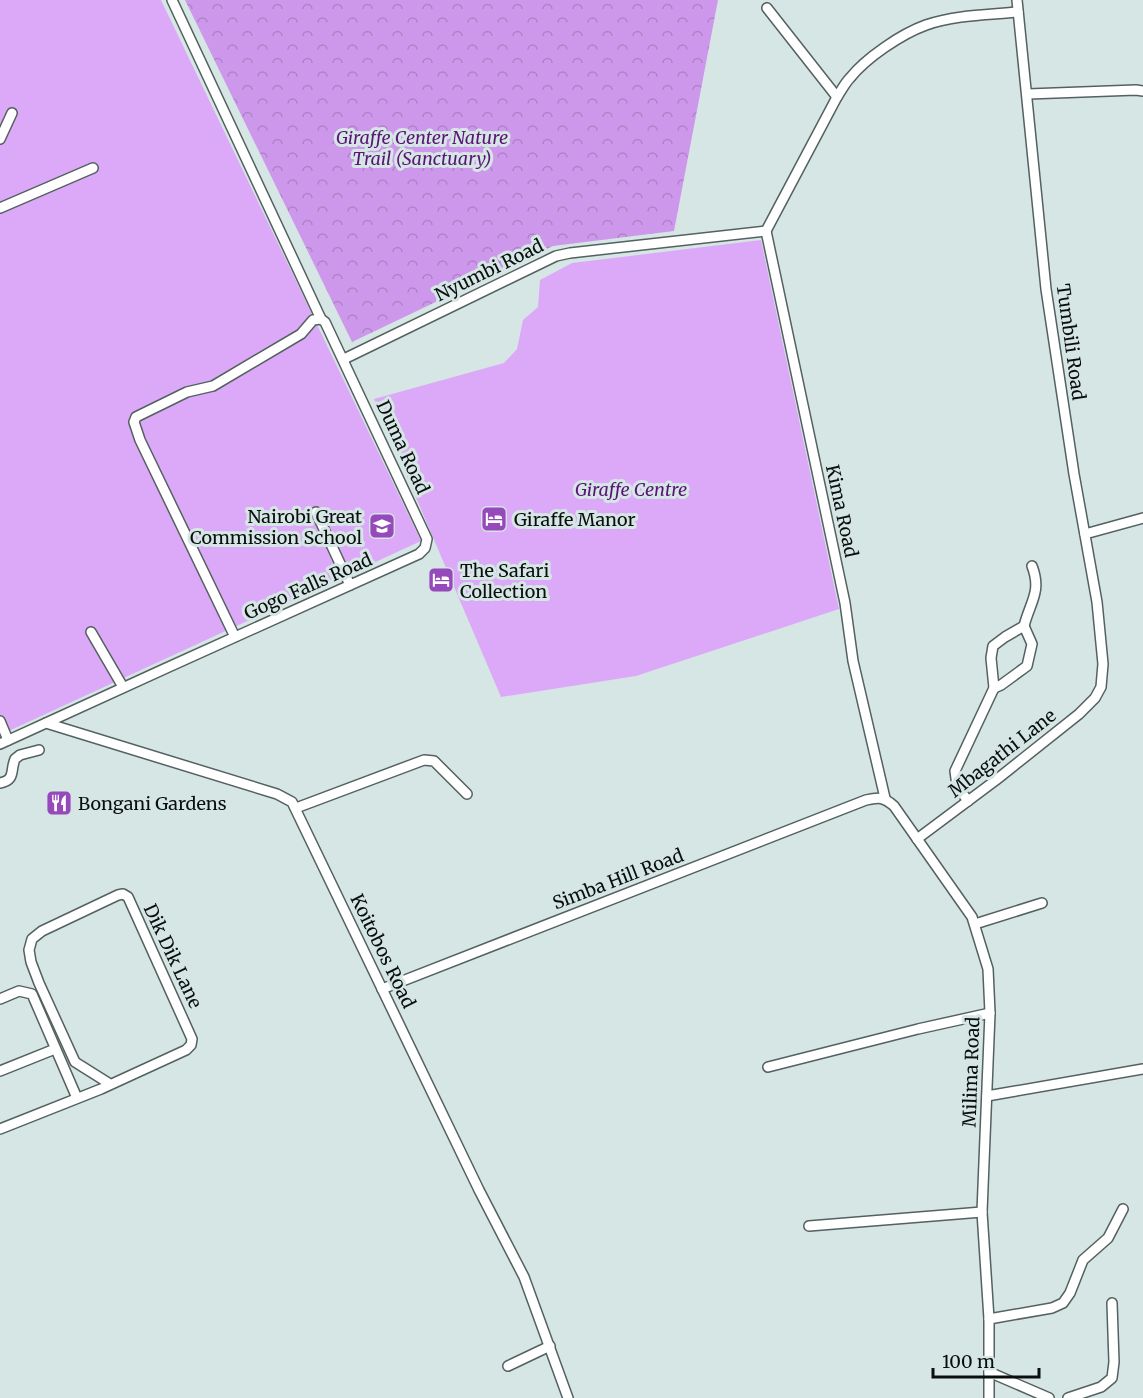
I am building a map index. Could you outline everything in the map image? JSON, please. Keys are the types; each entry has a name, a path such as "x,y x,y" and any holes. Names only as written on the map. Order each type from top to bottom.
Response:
{"street":[{"name":"Tumbili Road","path":"1017,0 1046,289 1097,602 1102,664 1101,687"},
{"name":"Duma Road","path":"173,2 321,319 325,322 344,359 427,539 425,548"},
{"path":"767,8 837,97"},
{"path":"766,231 837,97 849,78 867,62 888,45 925,25 957,17 1018,12"},
{"path":"1028,94 1143,91"},
{"path":"0,139 12,113"},
{"path":"0,208 93,168"},
{"name":"Nyumbi Road","path":"344,359 556,256 766,231"},
{"name":"Kima Road","path":"766,231 842,592 853,661 885,798"},
{"name":"Gogo Falls Road","path":"235,637 140,440 134,422 136,417 188,392 213,386 301,334 313,320 321,319"},
{"path":"316,512 350,585"},
{"path":"1085,534 1143,518"},
{"name":"Gogo Falls Road","path":"46,723 419,554 425,548"},
{"path":"994,688 1002,685 1027,666 1031,656 1032,644 1024,626 1036,588 1036,577 1032,566"},
{"path":"968,801 957,786 956,771 994,688 991,658 993,646 1024,626"},
{"path":"91,632 123,687"},
{"name":"Mbagathi Lane","path":"917,839 1078,714 1095,699 1101,687"},
{"path":"0,721 4,742 46,723 277,794 292,802 296,808 424,760 434,761 467,794"},
{"path":"0,783 9,781 12,777 15,759 20,755 39,750"},
{"name":"Simba Hill Road","path":"382,989 866,800 877,797 885,798"},
{"name":"Milima Road","path":"885,798 894,806 972,917 988,969 990,1013 982,1212 989,1319 989,1398"},
{"name":"Koitobos Road","path":"296,808 479,1190 524,1277 568,1398"},
{"name":"Dik Dik Lane","path":"0,1129 110,1084 186,1050 191,1045 192,1039 128,897 123,894 42,931 32,939 29,950 39,983 75,1062 95,1072 110,1084"},
{"path":"975,924 1042,903"},
{"path":"0,999 19,991 32,994 77,1098"},
{"path":"768,1067 990,1013"},
{"path":"0,1071 55,1049"},
{"path":"987,1096 1143,1069"},
{"path":"989,1319 1052,1308 1063,1302 1070,1293 1083,1260 1108,1238 1123,1209"},
{"path":"809,1226 982,1212"},
{"path":"1068,1398 1101,1387 1112,1378 1114,1362 1112,1303"},
{"path":"508,1366 550,1346"},
{"path":"989,1372 1049,1398"}],"green space":[{"path":"0,0 161,0 421,541 0,735"},
{"name":"Giraffe Center Nature Trail (Sanctuary)","path":"185,0 718,0 674,231 553,246 352,342"},
{"name":"Giraffe Centre","path":"761,240 839,609 636,676 501,697 374,399 504,363 517,349 523,320 538,307 540,280 572,263"}],"place":[{"name":"Giraffe Manor","path":"494,519"},
{"name":"Nairobi Great Commission School","path":"382,526"},
{"name":"The Safari Collection","path":"441,580"},
{"name":"Bongani Gardens","path":"59,803"}]}
